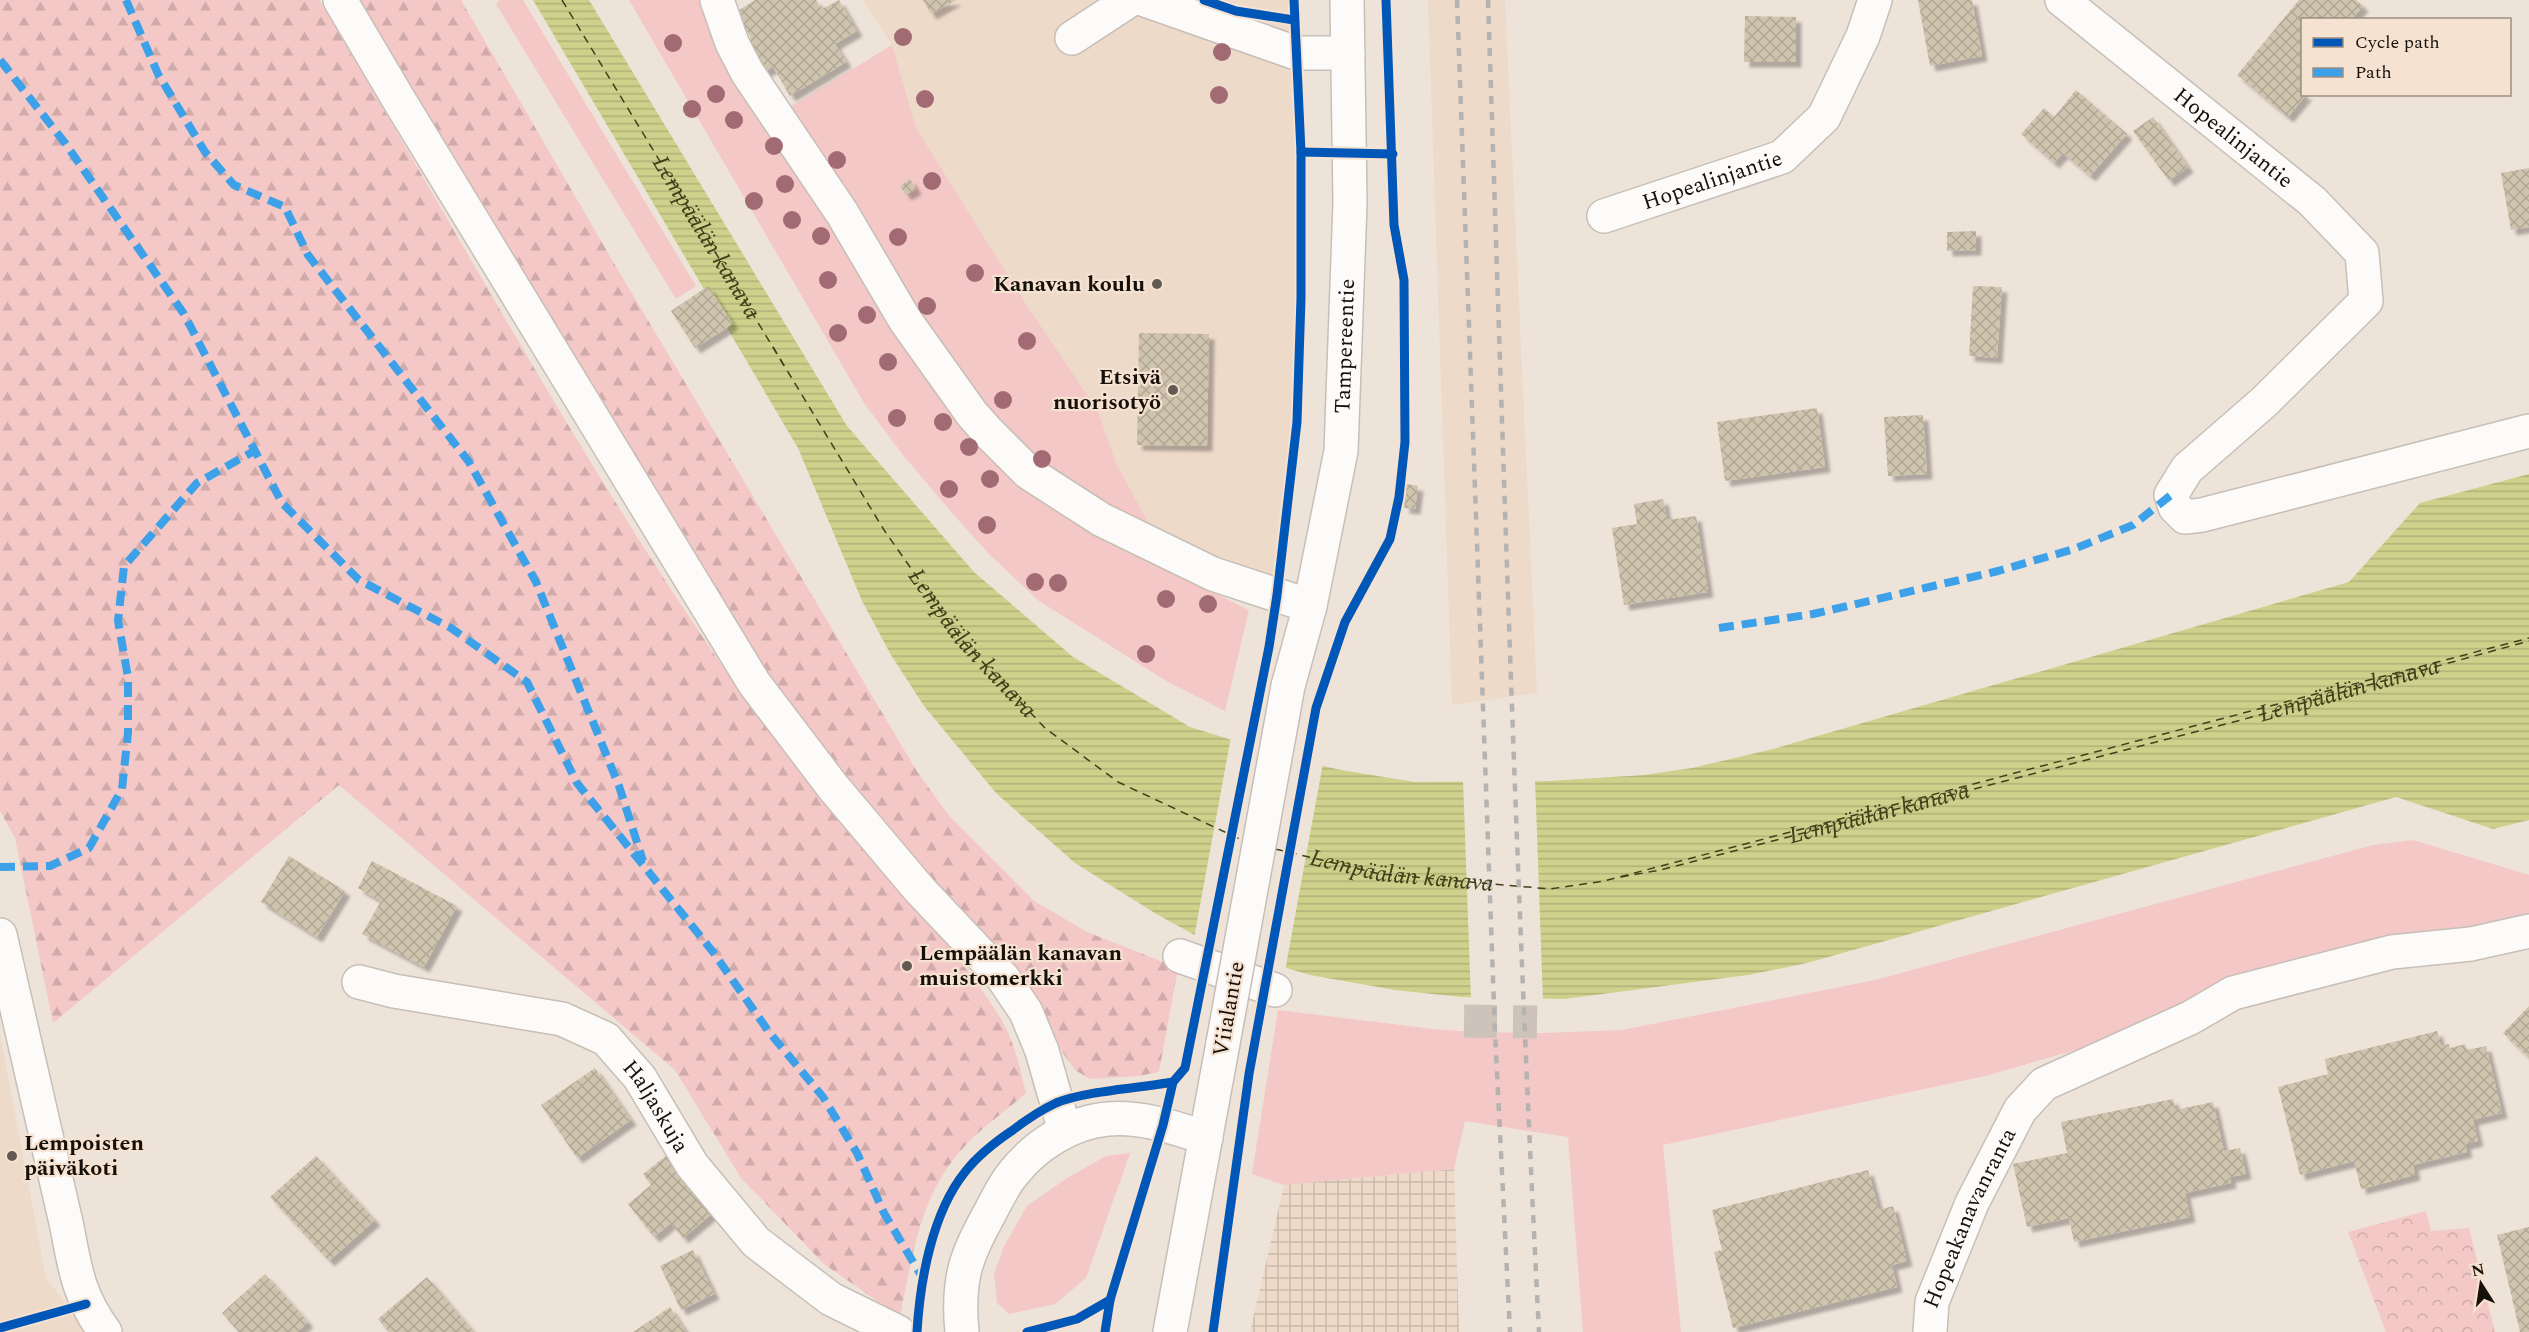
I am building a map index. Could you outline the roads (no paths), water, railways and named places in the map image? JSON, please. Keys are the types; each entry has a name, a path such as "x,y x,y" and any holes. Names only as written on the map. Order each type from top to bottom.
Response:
{"street":[{"path":"340,0 411,121 754,683 833,787 919,889 1003,978 1026,1012 1042,1051 1065,1131"},
{"path":"717,0 732,43 747,72 842,213 905,320 972,414 988,432 1029,473 1102,520 1213,574 1310,606"},
{"path":"1072,38 1130,0"},
{"path":"1145,0 1296,53 1348,53"},
{"name":"Tampereentie","path":"1288,686 1310,606 1341,451 1350,203 1347,0"},
{"name":"Hopealinjantie","path":"1604,216 1782,156 1824,117 1863,36 1875,0"},
{"name":"Hopealinjantie","path":"2062,0 2312,201 2362,253 2366,301 2264,402 2187,469 2171,495 2175,507 2185,517 2202,515 2529,431"},
{"name":"Viialantie","path":"1170,1332 1288,686"},
{"name":"Hopeakanavanranta","path":"1930,1332 1934,1296 1972,1203 2020,1110 2044,1084 2190,1018 2233,993 2392,952 2471,944 2529,931"},
{"path":"0,935 75,1271 86,1304 105,1332"},
{"path":"1180,956 1275,990"},
{"name":"Haljaskuja","path":"359,982 394,991 562,1019 606,1039 639,1078 692,1165 756,1242 831,1299 898,1332"},
{"path":"962,1332 960,1311 964,1272 976,1239 1011,1175 1039,1148 1065,1131 1107,1119 1132,1119 1164,1125 1206,1138"}],"water":[{"name":"Lempäälän kanava","path":"533,0 589,0 847,426 974,572 1073,657 1190,727 1293,759 1341,770 1415,782 1549,781 1644,775 1692,768 1773,749 2349,582 2420,503 2529,474 2529,820 2493,829 2396,797 1807,963 1748,975 1564,999 1461,997 1395,990 1310,975 1217,947 1158,915 1075,863 996,793 924,706 891,655 862,601 798,448"}],"tunnel":[{"path":"1464,1021 1537,1022"}],"railway":[{"path":"1457,0 1495,1033 1510,1332"},
{"path":"1488,0 1517,832 1539,1332"}],"place":[{"name":"Kanavan koulu","path":"1157,284"},
{"name":"Etsivä nuorisotyö","path":"1173,390"},
{"name":"Lempäälän kanavan muistomerkki","path":"907,966"},
{"name":"Lempoisten päiväkoti","path":"12,1156"}]}
